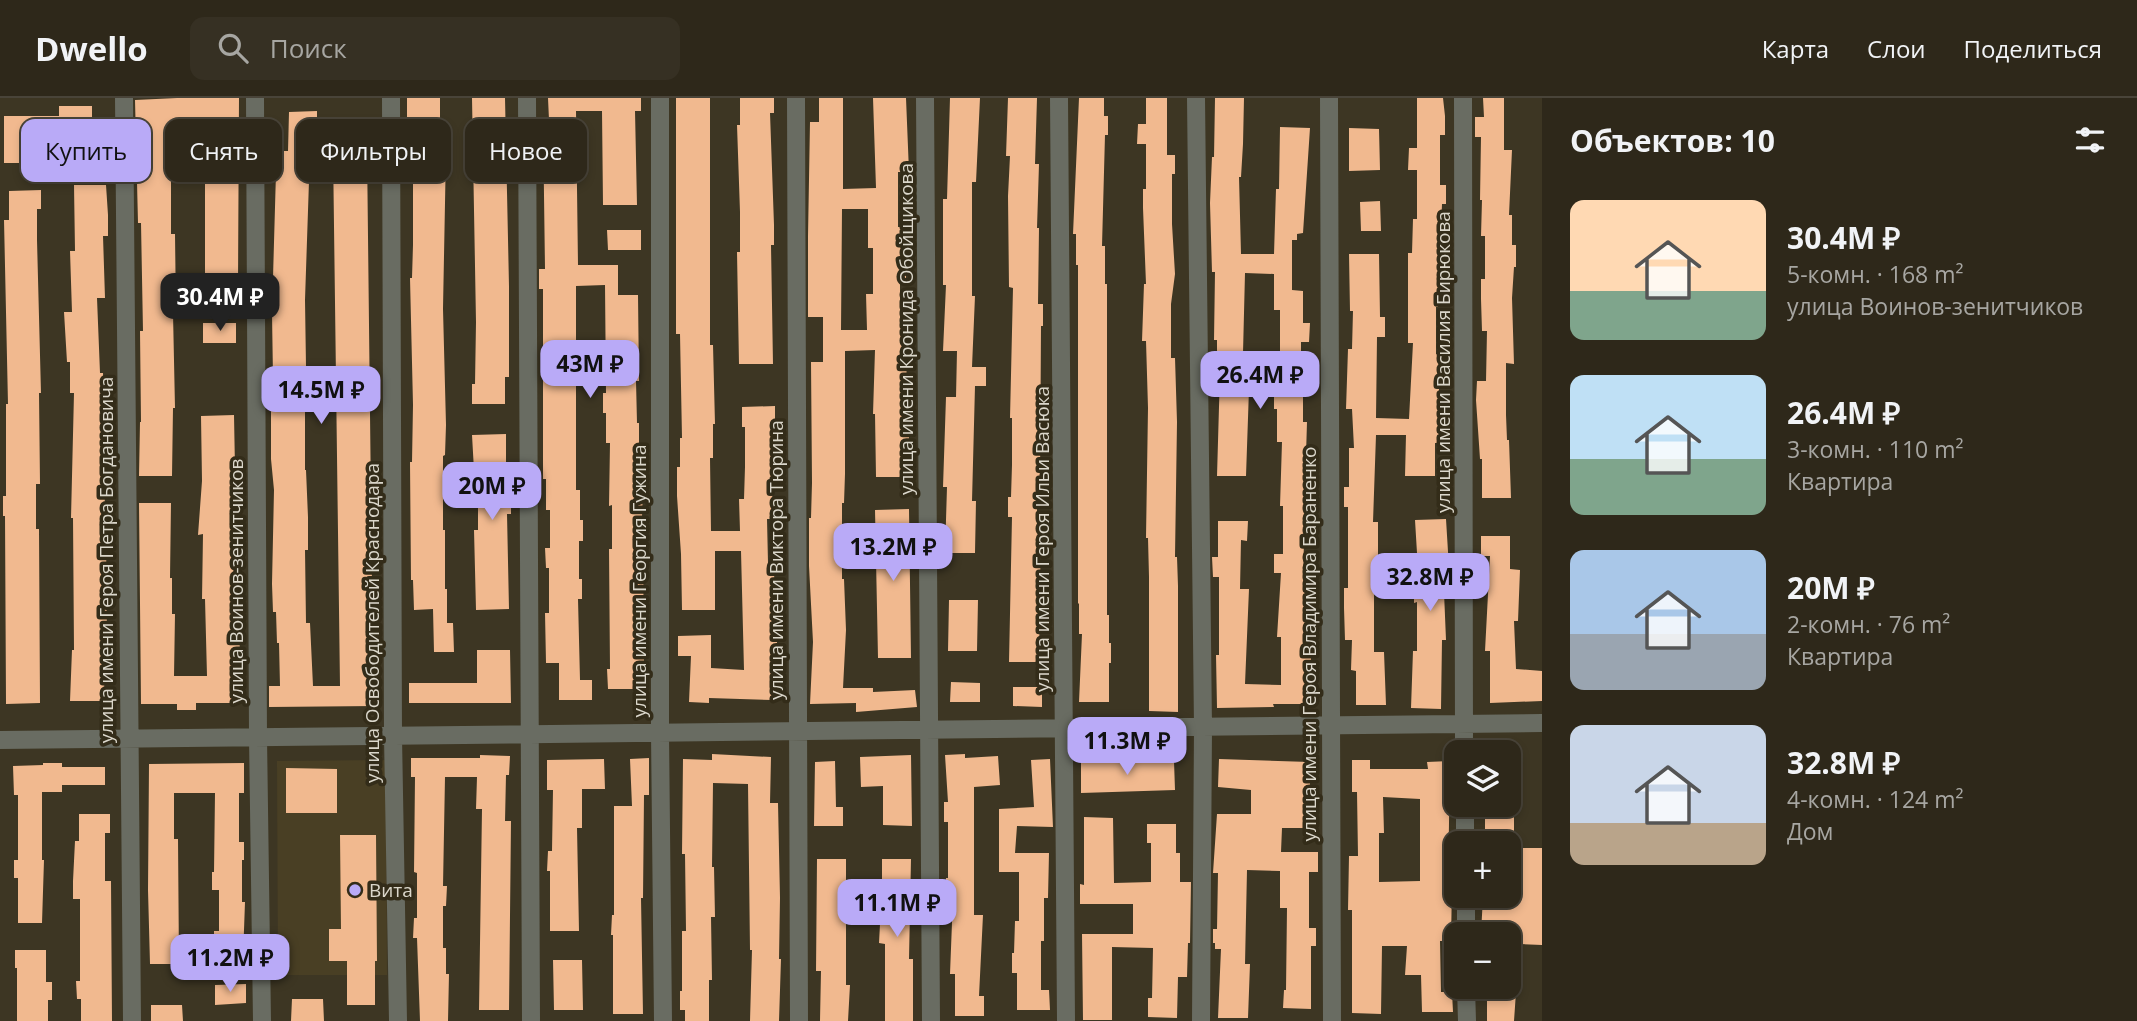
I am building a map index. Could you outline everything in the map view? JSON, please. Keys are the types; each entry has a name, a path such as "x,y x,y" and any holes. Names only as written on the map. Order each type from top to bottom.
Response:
{"street":[{"name":"улица имени Героя Петра Богдановича","path":"124,98 132,1021"},
{"name":"улица Воинов-зенитчиков","path":"256,98 258,737 262,1021"},
{"name":"улица Освободителей Краснодара","path":"391,98 393,736 398,1021"},
{"path":"527,98 531,1021"},
{"name":"улица имени Георгия Гужина","path":"660,98 663,1021"},
{"name":"улица имени Виктора Тюрина","path":"796,98 799,1021"},
{"name":"улица имени Кронида Обойщикова","path":"925,98 931,1021"},
{"name":"улица имени Героя Ильи Васюка","path":"1059,98 1066,1021"},
{"path":"1196,98 1203,728 1201,1021"},
{"name":"улица имени Героя Владимира Бараненко","path":"1329,98 1332,1021"},
{"name":"улица имени Василия Бирюкова","path":"1463,98 1464,740"},
{"path":"0,740 1542,723"},
{"path":"1466,999 1467,1021"}],"shaded area":[{"path":"386,760 387,975 278,975 277,761"}],"building":[{"path":"239,98 239,119 165,119 165,182 171,182 171,234 175,234 175,408 172,476 139,476 140,331 143,331 141,223 138,223 137,182 151,182 151,119 135,119 135,100"},
{"path":"407,98 440,98 440,119 407,119"},
{"path":"472,98 505,98 505,119 472,119"},
{"path":"548,98 641,98 641,111 635,111 637,205 603,205 602,111 576,111 576,119 549,119"},
{"path":"676,98 710,98 710,345 713,345 715,424 713,458 710,458 711,531 740,531 739,499 744,499 745,467 742,407 775,406 775,440 778,440 777,487 772,487 773,519 767,519 768,563 774,563 777,633 772,700 709,698 709,703 689,702 691,656 678,656 678,636 711,635 711,668 744,670 741,551 715,551 715,610 682,610 677,496 677,467 680,467 682,438 680,334 676,334"},
{"path":"740,98 774,98 774,113 770,113 774,225 774,245 771,245 773,364 739,364 737,252 740,252 740,212 737,125 740,125"},
{"path":"819,98 843,98 843,189 876,188 873,98 906,98 909,172 898,172 898,227 902,227 902,261 906,261 906,281 900,281 900,328 907,328 906,424 909,424 909,477 876,477 873,414 875,350 845,351 842,579 846,630 843,688 873,688 873,692 915,690 917,707 856,712 856,703 810,704 813,642 809,566 812,483 811,362 823,362 823,317 808,317 808,236 810,122 819,122","holes":["842,209 868,209 868,248 873,248 873,294 866,294 867,330 841,330"]},
{"path":"950,98 980,98 976,182 972,182 972,296 975,296 972,367 986,367 986,386 975,386 972,501 976,501 975,553 945,553 947,487 943,487 946,397 956,397 957,351 943,351 946,285 943,285 943,199 947,199"},
{"path":"1008,98 1037,98 1035,164 1039,164 1038,304 1043,304 1040,485 1037,485 1037,527 1041,527 1039,662 1009,662 1012,517 1008,517 1008,497 1011,497 1012,465 1010,418 1013,288 1009,287 1010,156 1006,156"},
{"path":"1079,98 1104,98 1104,116 1108,116 1108,135 1105,135 1102,246 1105,246 1107,284 1107,615 1111,643 1109,702 1079,702 1082,634 1079,634 1078,603 1078,265 1076,234 1073,234"},
{"path":"1146,98 1167,98 1167,155 1175,155 1175,174 1172,174 1175,274 1171,304 1171,358 1175,358 1177,422 1175,557 1178,586 1178,712 1149,711 1149,577 1146,538 1148,408 1146,341 1142,341 1146,284 1143,189 1146,189 1146,144 1137,144 1138,124 1146,124"},
{"path":"1215,98 1244,98 1239,177 1241,254 1274,254 1280,127 1310,128 1303,233 1297,234 1297,240 1292,240 1292,290 1303,291 1303,323 1310,323 1309,342 1301,342 1301,390 1303,422 1307,422 1306,455 1312,455 1309,519 1313,519 1312,538 1304,538 1303,586 1309,586 1306,654 1311,654 1313,704 1217,708 1219,577 1213,577 1212,557 1218,557 1218,521 1248,521 1247,541 1241,540 1240,589 1249,589 1245,684 1281,685 1281,637 1277,637 1281,573 1274,573 1274,554 1283,554 1283,506 1280,506 1282,442 1277,442 1274,372 1270,372 1270,355 1280,355 1280,310 1274,310 1274,274 1245,273 1243,353 1247,353 1246,389 1249,389 1246,476 1217,476 1220,372 1217,372 1217,340 1214,340 1215,272 1212,272 1210,203"},
{"path":"1417,98 1443,98 1445,116 1445,135 1440,135 1440,185 1446,185 1446,204 1442,204 1436,307 1436,354 1442,354 1442,373 1439,373 1439,443 1435,443 1435,476 1405,476 1406,435 1376,435 1373,522 1378,522 1378,574 1374,574 1374,652 1384,652 1386,705 1356,705 1356,671 1351,670 1352,640 1345,640 1344,608 1344,588 1348,588 1348,507 1344,507 1344,487 1349,487 1349,448 1354,448 1352,409 1346,409 1348,349 1352,349 1353,311 1350,311 1349,254 1379,254 1380,317 1385,317 1385,337 1377,337 1376,418 1409,419 1413,343 1408,343 1408,253 1412,253 1413,219 1417,219 1417,170 1408,170 1409,148 1417,148"},
{"path":"1483,98 1504,98 1504,150 1512,150 1509,215 1512,215 1512,245 1516,245 1512,298 1514,364 1506,363 1511,498 1482,498 1482,459 1476,400 1477,381 1486,381 1487,331 1482,331 1481,279 1485,279 1485,236 1481,236 1481,137 1475,137 1475,117 1484,117"},
{"path":"59,106 92,106 92,119 21,119 21,163 4,163 4,116 59,116"},
{"path":"317,111 317,119 296,119 296,182 309,182 305,300 308,550 305,550 306,623 310,623 313,686 340,686 333,182 367,182 376,706 269,707 269,686 280,686 279,643 276,612 273,612 272,584 274,490 271,459 271,378 276,182 282,182 282,151 288,151 289,112"},
{"path":"1349,128 1379,129 1380,170 1349,171"},
{"path":"205,182 239,182 238,285 205,286"},
{"path":"413,182 445,182 443,309 446,425 443,456 443,530 447,623 453,623 454,652 434,652 433,609 414,610 411,580 410,462 413,405 410,278"},
{"path":"474,182 507,182 509,377 505,377 505,404 472,404 476,322"},
{"path":"544,182 577,182 578,265 618,265 618,295 638,295 637,423 639,455 644,455 642,518 646,518 646,539 643,539 644,662 641,662 641,689 608,689 612,505 609,506 610,443 606,443 606,413 603,413 603,393 606,393 605,285 576,286 576,490 580,490 580,520 583,520 583,541 579,541 579,579 582,579 582,599 578,599 580,680 592,680 592,700 559,700 559,663 546,663 545,613 549,613 549,568 546,568 545,548 550,548 550,510 546,510 546,479 543,479 543,289 539,289 539,269 545,269"},
{"path":"74,185 106,185 108,215 108,236 103,236 105,298 97,298 100,373 103,373 104,405 107,405 104,533 107,638 104,701 70,701 74,650 71,518 74,393 70,393 70,362 67,362 64,312 72,312 70,251 75,251"},
{"path":"41,190 41,209 37,209 40,484 36,484 36,529 39,529 40,703 6,704 3,496 6,496 8,404 4,220 9,220 9,191"},
{"path":"1380,201 1381,231 1361,231 1360,202"},
{"path":"607,230 641,230 641,250 608,250"},
{"path":"203,323 236,323 236,343 203,343"},
{"path":"234,415 232,546 237,546 236,615 239,615 241,703 196,703 196,710 177,710 177,704 141,704 139,503 171,503 170,578 172,614 175,614 174,676 207,676 205,599 202,599 203,534 198,535 202,481 201,416"},
{"path":"506,434 506,468 511,494 511,514 507,514 509,609 476,610 474,530 478,530 478,488 475,488 472,435"},
{"path":"909,509 911,658 878,658 875,510"},
{"path":"1446,519 1449,568 1443,568 1446,640 1442,640 1441,709 1411,708 1413,651 1417,651 1417,602 1414,603 1414,586 1419,586 1415,520"},
{"path":"1481,536 1510,536 1510,569 1520,570 1518,621 1514,621 1516,669 1542,671 1542,701 1490,703 1490,651 1485,651 1490,556 1481,556"},
{"path":"949,600 978,600 977,651 948,651"},
{"path":"477,650 510,650 511,703 409,703 409,683 477,683"},
{"path":"951,682 980,683 980,702 950,702"},
{"path":"1013,687 1042,687 1042,707 1013,706"},
{"path":"712,754 771,757 770,803 778,803 781,959 779,1021 750,1021 752,950 748,784 713,783 712,867 715,917 711,917 712,980 709,980 709,1021 685,1021 685,1010 680,1010 682,931 686,931 685,854 682,854 683,759 712,760"},
{"path":"965,754 965,758 998,756 1000,785 974,787 974,915 983,915 979,996 984,996 984,1016 955,1016 955,974 950,974 953,897 945,897 948,878 948,822 944,822 944,802 948,802 945,755"},
{"path":"480,755 510,756 509,775 506,775 505,821 511,821 509,1010 479,1010 482,809 476,809 477,777 445,777 443,886 447,886 446,906 443,906 443,948 446,948 446,974 449,974 448,1021 420,1021 417,938 413,938 414,918 417,918 417,873 414,872 415,777 411,777 411,758 480,758"},
{"path":"911,755 912,826 883,825 883,786 861,787 860,757"},
{"path":"649,758 649,795 644,795 641,898 643,1014 613,1014 611,935 614,915 614,806 632,806 630,759"},
{"path":"604,759 605,789 582,789 582,828 577,828 579,931 550,931 550,871 547,871 548,851 552,851 553,790 547,790 547,760"},
{"path":"1050,759 1053,827 1017,826 1015,853 1049,853 1048,898 1044,898 1044,941 1041,941 1041,990 1049,990 1050,1010 1017,1010 1017,973 1012,973 1012,953 1015,921 1019,921 1019,872 999,872 999,809 1034,807 1031,760"},
{"path":"1219,759 1310,762 1310,809 1315,809 1315,828 1282,828 1281,852 1318,852 1318,872 1309,872 1309,928 1316,928 1316,946 1311,946 1311,1009 1283,1008 1286,990 1287,908 1280,908 1280,871 1247,870 1245,964 1250,964 1248,1018 1218,1018 1221,949 1215,949 1213,943 1213,929 1217,929 1218,873 1213,873 1217,814 1251,814 1251,790 1218,787"},
{"path":"1352,760 1370,760 1370,769 1428,769 1427,762 1444,761 1444,817 1449,817 1449,831 1444,831 1444,908 1452,908 1451,922 1444,922 1444,941 1440,941 1441,992 1444,992 1444,999 1452,999 1453,1012 1422,1012 1421,975 1405,975 1407,946 1382,946 1381,1014 1352,1013 1349,856 1358,856 1357,792 1352,792","holes":["1383,797 1420,799 1420,881 1379,882 1379,833 1384,833"]},
{"path":"835,761 836,807 843,807 843,826 814,826 815,762"},
{"path":"1174,761 1175,790 1081,793 1081,763"},
{"path":"62,763 62,767 105,767 105,785 62,785 62,792 42,792 42,923 18,923 18,878 14,878 14,860 18,860 18,795 14,795 13,766"},
{"path":"244,763 244,793 239,793 239,842 244,842 243,958 214,958 214,931 219,931 219,890 212,890 215,793 174,793 174,839 178,839 179,964 150,964 149,764"},
{"path":"286,768 337,769 337,813 286,813"},
{"path":"79,814 110,814 110,833 105,833 105,881 111,881 112,1021 81,1021 81,999 77,999 76,981 80,981 80,899 73,899 73,881 75,841 79,841"},
{"path":"1084,817 1113,818 1114,883 1151,882 1151,843 1147,843 1147,824 1176,824 1180,882 1191,882 1187,977 1178,977 1177,1018 1148,1017 1148,998 1152,998 1153,948 1112,947 1112,1020 1083,1020 1082,934 1133,934 1133,904 1080,904 1080,884 1084,885"},
{"path":"1485,817 1514,817 1514,831 1485,831"},
{"path":"340,835 376,835 375,1005 347,1005 347,961 329,961 329,929 341,929"},
{"path":"1521,848 1542,848 1542,945 1521,944 1521,922 1482,922 1482,908 1521,908"},
{"path":"817,859 846,859 846,985 850,985 848,1021 820,1021 821,971 816,971"},
{"path":"882,859 911,859 909,959 913,959 913,1021 885,1021 885,944 879,943 882,924"},
{"path":"15,950 46,950 46,982 52,982 52,1000 48,1000 48,1021 17,1021"},
{"path":"553,960 582,960 583,1010 554,1010"},
{"path":"246,984 246,1003 215,1005 215,985"},
{"path":"292,999 323,999 324,1021 291,1021"},
{"path":"1487,999 1516,999 1514,1021 1487,1021"},
{"path":"151,1005 182,1005 183,1021 151,1021"}],"place":[{"name":"Вита","path":"355,890"}]}
